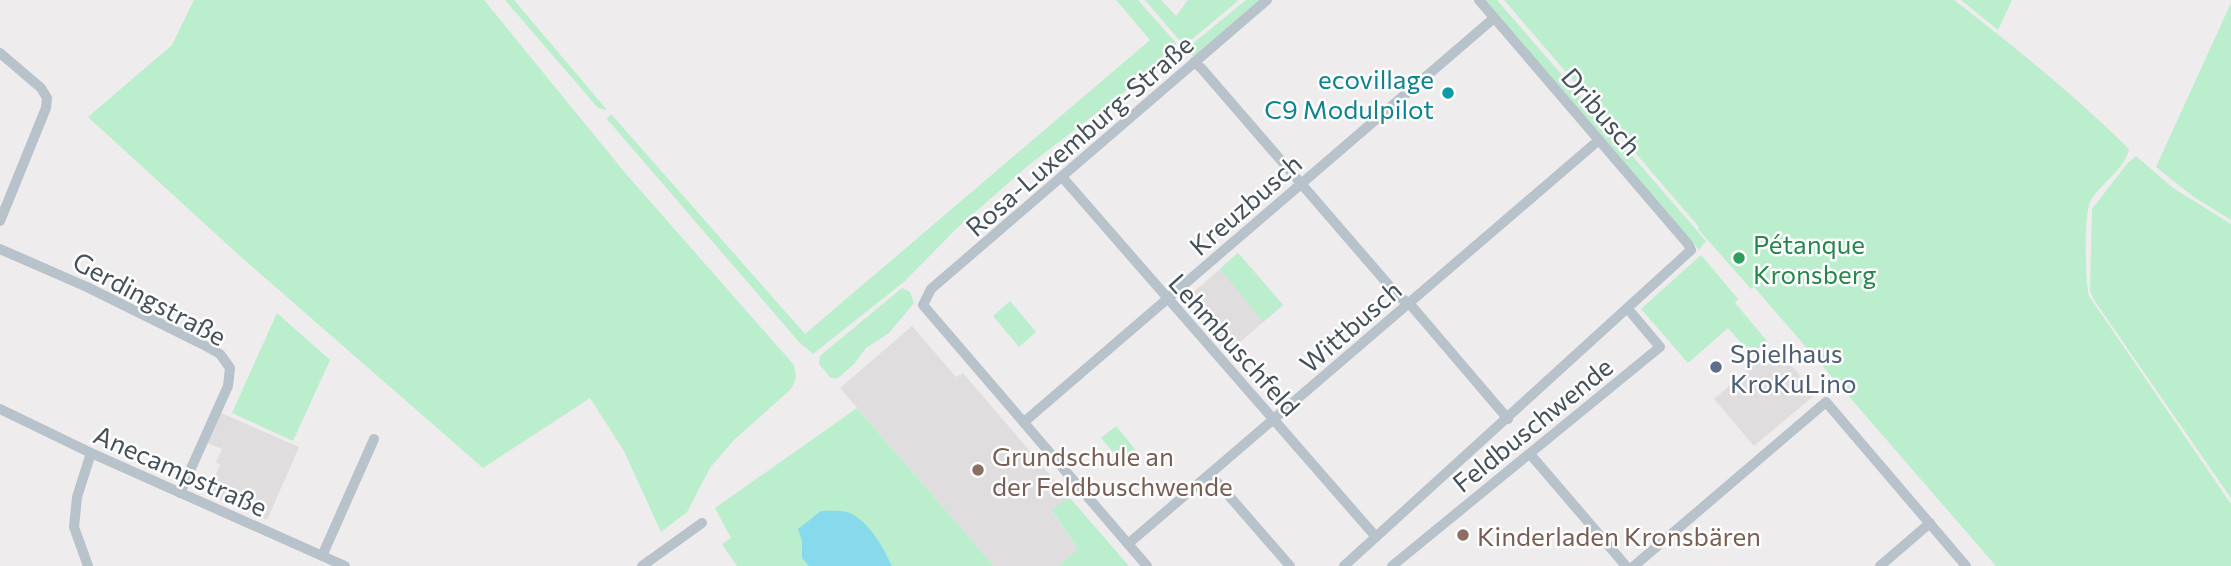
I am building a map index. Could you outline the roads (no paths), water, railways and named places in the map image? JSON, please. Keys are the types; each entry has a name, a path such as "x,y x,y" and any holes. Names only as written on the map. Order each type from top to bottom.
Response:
{"street":[{"name":"Rosa-Luxemburg-Straße","path":"1024,422 923,305 931,289 1267,0"},
{"name":"Dribusch","path":"1479,0 1690,245 1691,250"},
{"name":"Kreuzbusch","path":"1024,422 1494,18"},
{"path":"0,53 41,88 47,98 46,108 0,221"},
{"path":"1194,62 1399,297 1409,303 1508,419"},
{"name":"Wittbusch","path":"1128,544 1599,140"},
{"name":"Lehmbuschfeld","path":"1063,178 1376,537"},
{"name":"Gerdingstraße","path":"0,249 87,287 220,354 225,360 230,368 228,386 180,493"},
{"name":"Feldbuschwende","path":"1344,566 1691,250"},
{"name":"Feldbuschwende","path":"1395,565 1660,347 1628,309"},
{"path":"1634,566 1826,402 1966,566"},
{"name":"Anecampstraße","path":"0,410 345,566"},
{"path":"1024,422 1147,566"},
{"path":"322,556 374,439"},
{"path":"88,566 74,527 77,497 91,453"},
{"path":"1530,454 1626,566"},
{"path":"1210,474 1290,566"},
{"path":"642,566 702,523"},
{"path":"1880,566 1930,523"}],"water":[{"path":"821,511 843,511 857,517 875,536 892,566 809,566 802,558 802,541 798,529"}],"place":[{"name":"ecovillage C9 Modulpilot","path":"1448,93"},
{"name":"Pétanque Kronsberg","path":"1739,258"},
{"name":"Spielhaus KroKuLino","path":"1716,367"},
{"name":"Grundschule an der Feldbuschwende","path":"978,470"},
{"name":"Kinderladen Kronsbären","path":"1463,535"}]}
